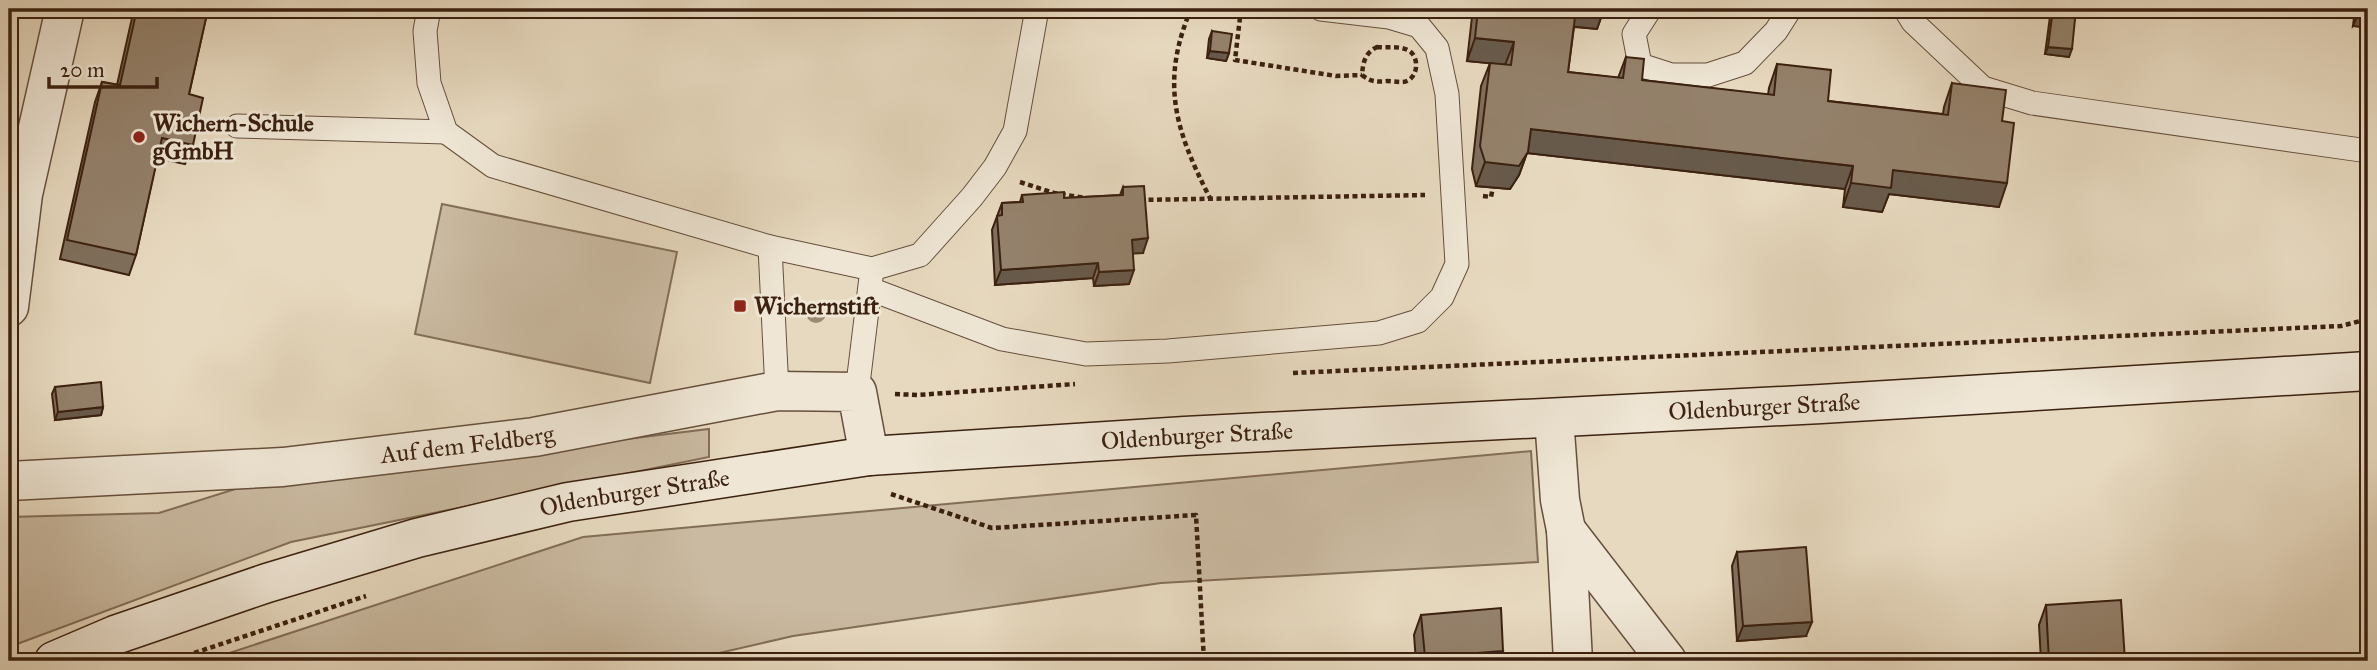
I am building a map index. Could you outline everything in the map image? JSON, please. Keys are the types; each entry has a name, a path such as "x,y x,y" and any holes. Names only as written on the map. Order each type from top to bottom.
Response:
{"main road":[{"path":"9,307 23,194 65,9"},
{"name":"Oldenburger Straße","path":"54,661 115,635 416,538 568,502 869,456 2368,371"},
{"name":"Auf dem Feldberg","path":"9,481 283,467 534,436 776,391 857,392"},
{"path":"857,392 869,456"},
{"path":"1554,418 1560,500 1566,530 1573,661"},
{"path":"1566,530 1667,661"}],"lane":[{"path":"429,9 425,31 429,83 446,132"},
{"path":"871,279 920,255 995,167 1015,131 1037,9"},
{"path":"237,126 446,132 493,166 871,279 1002,339 1086,354 1168,351 1379,334 1418,321 1442,298 1457,264 1447,94 1437,48 1419,26 1389,17 1321,9"},
{"path":"1650,9 1634,34 1640,65 1671,75 1707,75 1745,63 1776,31 1790,9"},
{"path":"1905,9 1913,22 1983,88 2032,103 2368,151"},
{"path":"770,247 776,391"},
{"path":"857,392 871,279"}],"path":[{"path":"1191,9 1173,65 1174,103 1196,171 1210,198"},
{"path":"1241,9 1235,60 1335,76 1362,75 1369,81 1405,82 1412,78 1417,68 1415,56 1407,49 1377,47 1368,51 1362,75"},
{"path":"995,167 1014,180 1054,193 1093,198"},
{"path":"1128,200 1453,194 1491,197 1493,187"},
{"path":"1282,374 2341,326 2368,319"},
{"path":"857,392 917,395 1089,384"},
{"path":"888,493 992,528 1196,515 1204,661"},
{"path":"170,661 372,594"}],"shaded area":[{"path":"442,204 677,252 650,383 415,334"},
{"path":"709,429 709,457 291,542 9,647 9,517 159,513 248,485"},
{"path":"1531,451 1538,562 1161,583 793,636 684,661 205,661 583,537"}],"building":[{"name":"Wichern-Schule gGmbH","path":"137,9 208,9 189,94 203,98 193,145 162,138 136,255 67,240 102,82 120,85"},
{"path":"1478,9 1576,9 1568,72 1623,78 1626,57 1644,59 1642,80 1774,95 1777,64 1831,70 1828,101 1948,115 1952,83 2006,90 2002,121 2014,123 2007,183 1893,170 1891,188 1851,183 1853,166 1531,129 1528,152 1519,166 1485,162 1480,146 1490,63 1511,65 1514,42 1475,38"},
{"path":"2053,9 2076,9 2072,49 2048,47"},
{"path":"1212,31 1232,34 1229,53 1210,51"},
{"path":"1144,186 1148,238 1132,240 1134,270 1099,272 1098,263 1001,270 997,216 1002,215 1002,203 1023,202 1022,195 1064,192 1064,198 1123,195 1123,187"},
{"path":"101,382 103,407 58,412 55,387"},
{"path":"1806,547 1812,622 1743,626 1737,552"},
{"path":"2121,600 2125,661 2049,661 2046,605"},
{"path":"1501,608 1503,651 1425,657 1421,615"},
{"path":"1495,656 1496,661 1443,661"}],"place":[{"name":"Wichern-Schule gGmbH","path":"139,137"},
{"name":"Wichernstift","path":"740,306"}]}
